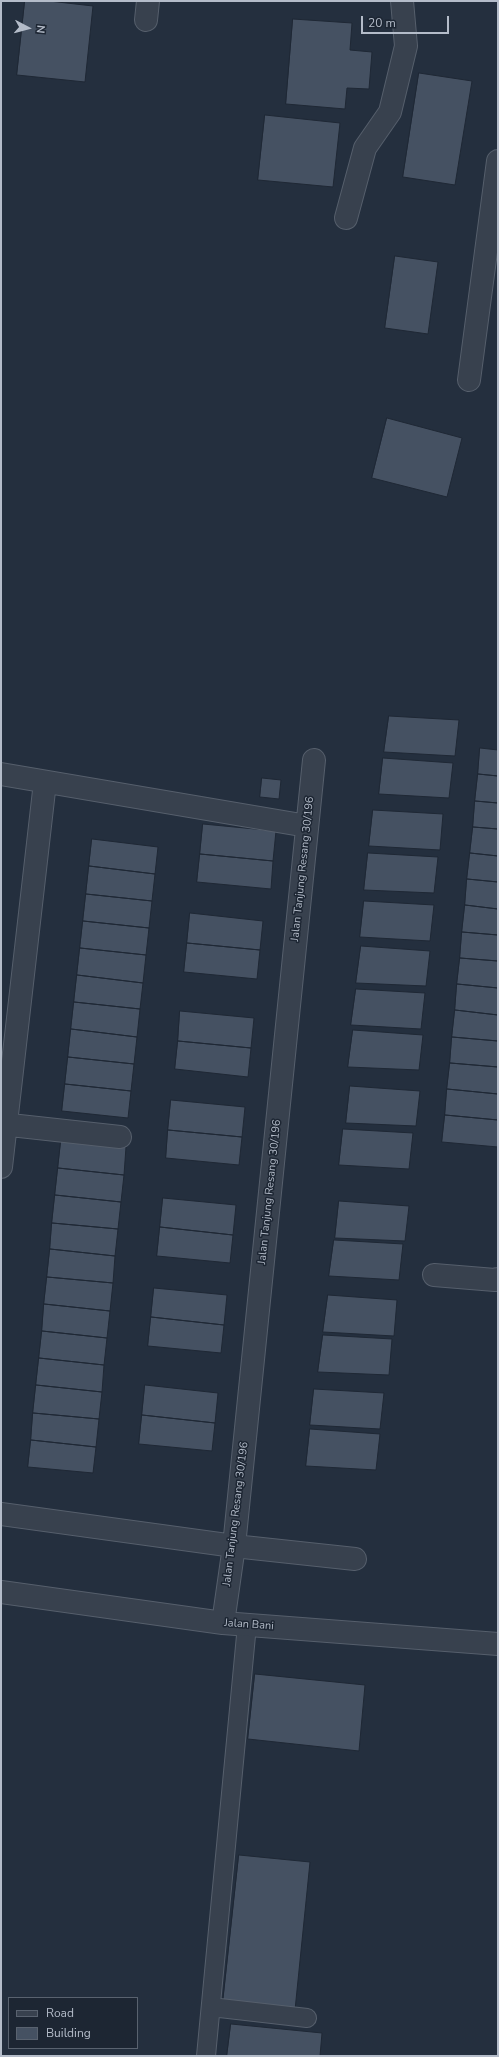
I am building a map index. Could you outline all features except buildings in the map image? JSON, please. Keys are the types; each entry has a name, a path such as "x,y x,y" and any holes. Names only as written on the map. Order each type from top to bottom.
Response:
{"street":[{"path":"346,218 365,148 390,112 406,46 402,1"},
{"path":"469,380 498,161"},
{"name":"Jalan Tanjung Resang 30/196","path":"223,1623 234,1546 314,760"},
{"path":"1,774 307,826"},
{"path":"1,1167 3,1124 45,782"},
{"path":"3,1124 120,1137"},
{"path":"434,1274 494,1280 498,1279"},
{"path":"1,1514 234,1546 355,1559"},
{"name":"Jalan Bani","path":"1,1592 223,1623 498,1644"}],"lane":[{"path":"206,2056 248,1625"},
{"path":"211,2008 308,2018"}]}
